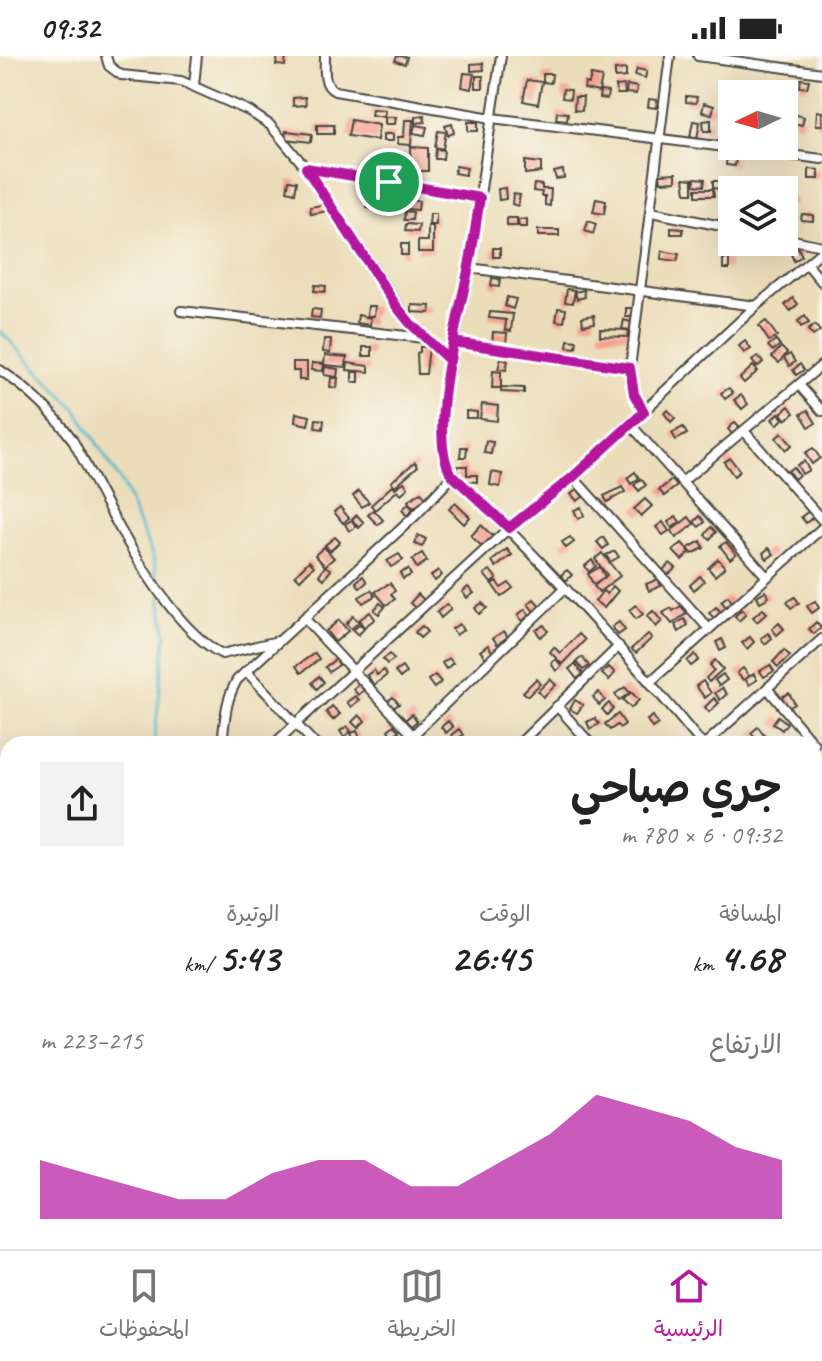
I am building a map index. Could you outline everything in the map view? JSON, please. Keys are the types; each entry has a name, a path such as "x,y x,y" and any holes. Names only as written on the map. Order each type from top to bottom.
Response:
{"street":[{"path":"106,56 113,70 128,78 170,79 194,85 270,125 306,168 397,307 424,338 450,361"},
{"path":"194,85 197,56"},
{"path":"325,56 325,82 335,91 492,118 822,159"},
{"path":"501,56 469,268 450,361 442,422 447,465 453,476 509,528 619,646 697,736"},
{"path":"644,412 634,394 630,368 670,56"},
{"path":"698,56 748,60 822,73"},
{"path":"306,168 480,198"},
{"path":"651,212 718,225"},
{"path":"283,736 509,528 573,477 822,248 798,242"},
{"path":"807,264 822,282"},
{"path":"469,268 756,306"},
{"path":"181,311 424,338"},
{"path":"453,342 630,368"},
{"path":"682,482 822,365"},
{"path":"0,370 43,403 66,430 113,516 181,622 222,654 278,641"},
{"path":"799,385 822,411"},
{"path":"630,424 766,576"},
{"path":"745,432 822,520"},
{"path":"223,736 229,695 237,680 415,516 453,476"},
{"path":"573,477 709,629"},
{"path":"650,682 822,528"},
{"path":"304,618 413,735 564,589"},
{"path":"713,736 822,639"},
{"path":"527,736 619,646"},
{"path":"246,671 308,736"},
{"path":"767,688 807,736"},
{"path":"557,706 584,736"}],"building":[{"path":"278,56 286,56 285,66 276,65"},
{"path":"397,56 407,57 405,64 395,61"},
{"path":"483,63 484,70 471,71 471,64"},
{"path":"626,69 626,77 615,78 615,70"},
{"path":"637,69 647,71 645,78 635,75"},
{"path":"464,73 474,74 471,89 462,87"},
{"path":"543,74 552,74 551,83 543,82"},
{"path":"591,75 602,77 599,92 584,89"},
{"path":"476,76 483,76 483,88 476,88"},
{"path":"801,79 809,80 807,88 800,87"},
{"path":"527,80 542,82 538,104 523,101"},
{"path":"624,85 625,94 617,94 616,86"},
{"path":"627,85 637,87 636,94 626,93"},
{"path":"563,89 571,90 570,99 562,98"},
{"path":"600,91 608,92 607,99 599,98"},
{"path":"686,96 697,97 696,103 686,102"},
{"path":"305,97 306,105 293,106 293,98"},
{"path":"575,97 583,97 582,111 574,110"},
{"path":"649,99 657,100 656,108 648,107"},
{"path":"704,103 714,106 712,114 702,112"},
{"path":"372,109 385,110 384,117 371,115"},
{"path":"817,111 822,112 822,125 816,125"},
{"path":"557,112 568,113 567,120 556,119"},
{"path":"424,115 425,122 415,123 415,117"},
{"path":"798,116 804,117 802,125 798,124"},
{"path":"385,117 396,117 395,124 385,124"},
{"path":"351,120 379,125 377,140 348,136"},
{"path":"405,120 413,120 411,145 398,144 398,137 404,137"},
{"path":"711,120 711,131 704,131 703,121"},
{"path":"693,121 700,122 697,139 690,137"},
{"path":"468,122 478,122 478,131 468,131"},
{"path":"452,124 454,133 448,135 445,126"},
{"path":"317,125 334,125 334,134 317,134"},
{"path":"415,125 427,127 425,135 413,133"},
{"path":"286,131 312,134 311,142 285,139"},
{"path":"438,131 446,132 443,149 435,147"},
{"path":"383,134 393,134 393,141 383,141"},
{"path":"411,147 428,148 428,171 411,171"},
{"path":"436,149 444,150 443,159 435,159"},
{"path":"727,160 736,160 735,166 726,165"},
{"path":"525,161 541,163 541,172 525,174"},
{"path":"456,166 467,168 465,175 454,173"},
{"path":"809,169 819,170 819,179 809,179"},
{"path":"563,170 564,178 556,179 554,172"},
{"path":"676,173 676,181 661,182 660,174"},
{"path":"684,178 693,179 693,193 686,193"},
{"path":"695,178 705,179 704,186 694,185"},
{"path":"289,180 297,181 295,193 287,191"},
{"path":"534,184 542,185 542,189 551,189 550,206 545,205 542,192 533,191"},
{"path":"505,188 506,199 499,200 498,189"},
{"path":"696,189 713,189 714,196 696,196"},
{"path":"367,193 378,193 377,209 367,208"},
{"path":"513,194 520,195 518,206 512,204"},
{"path":"596,199 606,201 604,214 593,212"},
{"path":"406,201 419,201 418,210 406,209"},
{"path":"327,204 328,211 311,214 310,207"},
{"path":"405,211 413,212 412,220 404,220"},
{"path":"430,214 436,214 436,225 429,225"},
{"path":"802,214 813,215 813,221 801,220"},
{"path":"507,218 517,218 517,226 507,226"},
{"path":"527,219 527,227 519,227 518,220"},
{"path":"588,221 596,224 593,234 585,231"},
{"path":"406,224 419,225 418,232 405,231"},
{"path":"428,226 433,226 433,252 418,252 418,241 428,241"},
{"path":"671,228 683,229 683,234 671,234"},
{"path":"538,230 559,230 559,236 538,236"},
{"path":"401,244 408,244 408,255 401,255"},
{"path":"493,248 500,248 500,257 493,257"},
{"path":"798,248 802,256 794,261 792,256 798,256"},
{"path":"662,251 679,254 677,261 661,259"},
{"path":"723,259 729,259 729,269 723,269"},
{"path":"492,278 500,279 499,287 491,286"},
{"path":"315,285 326,286 325,292 314,291"},
{"path":"567,289 575,290 573,303 565,302"},
{"path":"584,290 585,297 577,299 575,292"},
{"path":"507,297 516,299 513,309 505,306"},
{"path":"793,298 798,304 791,311 785,305"},
{"path":"412,305 431,306 430,313 412,312"},
{"path":"368,306 375,306 374,316 367,316"},
{"path":"558,308 566,309 564,322 556,321"},
{"path":"626,308 633,308 633,317 626,317"},
{"path":"312,309 321,310 320,318 311,317"},
{"path":"490,312 513,314 511,331 505,330 506,320 489,318"},
{"path":"358,315 371,318 370,325 357,323"},
{"path":"594,315 595,323 583,325 582,317"},
{"path":"805,316 809,323 801,327 798,321"},
{"path":"624,320 631,322 630,330 622,329"},
{"path":"766,321 777,336 769,341 759,326"},
{"path":"815,325 820,331 813,336 808,330"},
{"path":"600,329 628,330 628,337 600,336"},
{"path":"493,332 507,333 506,346 492,345"},
{"path":"324,339 331,339 330,353 323,352"},
{"path":"568,340 577,341 576,348 567,347"},
{"path":"775,340 780,345 773,351 768,346"},
{"path":"745,341 751,349 744,353 739,346"},
{"path":"363,347 372,347 372,356 363,356"},
{"path":"420,347 429,347 426,374 418,374 417,353"},
{"path":"781,347 787,353 779,363 772,357"},
{"path":"790,354 795,362 789,366 784,358"},
{"path":"325,355 347,357 346,367 324,365"},
{"path":"758,356 763,362 757,367 752,361"},
{"path":"501,359 508,361 506,370 498,369"},
{"path":"293,362 307,362 307,380 299,380 299,371 293,371"},
{"path":"312,363 324,364 323,371 311,370"},
{"path":"348,363 369,366 369,372 347,370"},
{"path":"800,364 804,370 796,375 793,370"},
{"path":"753,366 758,371 744,383 740,378"},
{"path":"325,367 338,369 337,377 324,375"},
{"path":"493,371 501,372 501,388 492,388"},
{"path":"352,372 359,372 359,382 352,382"},
{"path":"331,378 338,378 337,388 330,387"},
{"path":"501,387 524,388 524,393 501,392"},
{"path":"729,388 733,393 725,399 721,393"},
{"path":"741,395 748,404 742,409 734,400"},
{"path":"482,404 498,406 497,421 480,419"},
{"path":"789,406 794,413 786,420 781,413"},
{"path":"668,410 675,418 671,422 664,413"},
{"path":"808,410 816,423 809,427 801,414"},
{"path":"466,411 477,412 477,418 466,418"},
{"path":"296,413 310,416 308,425 295,422"},
{"path":"779,413 783,419 777,425 772,419"},
{"path":"316,419 324,420 323,429 315,428"},
{"path":"735,422 740,427 732,434 728,429"},
{"path":"683,427 687,434 676,440 672,433"},
{"path":"782,433 792,445 786,450 776,438"},
{"path":"486,441 493,442 491,454 484,453"},
{"path":"461,447 467,447 466,457 460,457"},
{"path":"813,448 820,458 812,464 805,453"},
{"path":"730,458 740,471 734,476 724,462"},
{"path":"804,461 809,470 802,474 797,465"},
{"path":"415,462 418,466 395,486 391,482"},
{"path":"458,466 467,466 467,475 477,475 477,482 457,481"},
{"path":"793,467 799,475 794,479 788,471"},
{"path":"492,472 502,474 500,487 490,485"},
{"path":"635,472 639,478 631,484 627,478"},
{"path":"641,479 646,485 639,491 634,485"},
{"path":"672,480 677,486 664,496 659,490"},
{"path":"404,482 408,488 401,494 398,490 375,510 371,505 393,485 395,488"},
{"path":"622,487 625,492 607,502 604,496"},
{"path":"577,489 583,497 577,501 571,494"},
{"path":"359,491 369,502 362,507 353,496"},
{"path":"421,492 426,499 413,508 408,501"},
{"path":"645,499 652,506 641,516 634,509"},
{"path":"455,503 470,517 464,524 449,509"},
{"path":"408,504 413,509 407,516 402,510"},
{"path":"340,507 349,518 343,523 334,512"},
{"path":"581,507 584,516 578,519 574,510"},
{"path":"374,510 383,520 378,525 368,515"},
{"path":"809,511 813,517 806,523 801,517"},
{"path":"357,515 364,523 359,528 352,519"},
{"path":"676,516 680,522 672,528 668,522"},
{"path":"700,516 705,522 699,527 694,522"},
{"path":"689,517 694,524 676,538 671,531"},
{"path":"352,520 356,527 349,531 345,524"},
{"path":"663,522 669,531 663,535 656,527"},
{"path":"481,525 497,540 487,551 471,536"},
{"path":"711,527 716,532 710,539 705,535"},
{"path":"418,535 426,539 422,547 415,544"},
{"path":"335,537 340,542 330,551 325,545"},
{"path":"570,537 574,542 566,548 562,542"},
{"path":"603,537 608,545 603,549 597,542"},
{"path":"701,541 704,548 692,554 688,548"},
{"path":"726,542 736,554 730,559 720,546"},
{"path":"682,543 690,552 682,560 673,551"},
{"path":"324,547 334,558 325,566 315,555"},
{"path":"769,548 774,554 767,559 763,553"},
{"path":"507,549 512,555 496,567 492,561"},
{"path":"615,551 619,557 610,562 606,555"},
{"path":"422,553 427,561 417,568 412,560"},
{"path":"602,553 620,576 599,592 594,586 607,575 595,559"},
{"path":"399,554 403,560 391,567 387,561"},
{"path":"718,559 725,567 715,576 708,568"},
{"path":"592,560 596,566 589,572 585,566"},
{"path":"309,561 314,566 300,580 295,575"},
{"path":"670,563 676,568 668,575 663,570"},
{"path":"325,566 331,570 324,579 319,575"},
{"path":"600,567 605,577 593,584 588,574"},
{"path":"408,569 411,575 403,579 400,573"},
{"path":"438,570 442,575 435,581 431,576"},
{"path":"490,570 497,579 491,583 484,574"},
{"path":"567,570 572,575 566,581 561,575"},
{"path":"363,576 367,582 360,588 356,582"},
{"path":"700,576 704,581 694,590 690,585"},
{"path":"658,579 661,586 649,591 646,584"},
{"path":"496,581 501,588 509,583 513,588 501,597 492,584"},
{"path":"390,583 395,599 386,605 375,592"},
{"path":"613,586 618,591 604,608 595,601 603,591 607,594"},
{"path":"468,587 474,593 467,598 462,592"},
{"path":"371,590 375,596 363,603 359,597"},
{"path":"765,591 769,597 760,602 757,596"},
{"path":"418,594 426,602 417,610 410,603"},
{"path":"728,596 732,602 726,607 721,601"},
{"path":"795,597 799,603 791,608 787,602"},
{"path":"534,599 541,607 535,613 528,604"},
{"path":"815,601 819,608 812,613 807,606"},
{"path":"380,603 385,607 379,614 374,610"},
{"path":"482,603 487,608 479,614 475,608"},
{"path":"447,604 451,609 441,618 437,612"},
{"path":"636,605 643,614 636,619 629,610"},
{"path":"681,606 687,613 672,624 663,613"},
{"path":"716,607 721,612 714,618 709,613"},
{"path":"525,609 530,615 522,621 518,615"},
{"path":"742,609 746,614 739,621 735,616"},
{"path":"763,609 767,613 757,622 753,617"},
{"path":"653,611 662,621 656,627 647,616"},
{"path":"370,612 375,619 364,627 359,620"},
{"path":"353,616 359,622 351,629 346,624"},
{"path":"684,619 688,625 679,632 675,625"},
{"path":"339,620 348,631 335,642 326,631"},
{"path":"619,622 625,630 618,635 612,627"},
{"path":"816,622 821,628 814,634 809,629"},
{"path":"779,623 784,629 777,635 772,629"},
{"path":"360,624 364,629 358,635 353,630"},
{"path":"459,624 463,630 456,635 452,629"},
{"path":"544,625 548,631 540,637 536,630"},
{"path":"422,626 427,632 420,638 415,632"},
{"path":"504,631 508,637 497,644 493,638"},
{"path":"768,633 772,638 765,644 761,638"},
{"path":"579,634 585,640 562,664 550,652 554,647 560,653"},
{"path":"648,634 652,638 636,653 631,649"},
{"path":"750,637 754,642 747,649 742,643"},
{"path":"722,639 726,648 720,651 716,642"},
{"path":"488,645 493,653 486,658 480,651"},
{"path":"784,650 790,656 778,667 773,662"},
{"path":"315,653 319,659 301,673 296,666"},
{"path":"390,654 394,659 387,664 383,659"},
{"path":"695,654 699,660 691,666 687,661"},
{"path":"582,657 589,666 583,670 576,662"},
{"path":"449,658 453,663 446,669 442,663"},
{"path":"336,659 339,665 329,672 325,667"},
{"path":"556,659 562,666 556,671 551,663"},
{"path":"715,660 723,669 709,682 706,678 714,670 710,665"},
{"path":"575,664 583,674 577,679 569,669"},
{"path":"770,665 774,671 764,677 760,671"},
{"path":"402,667 406,673 400,678 395,672"},
{"path":"609,667 615,673 609,680 602,674"},
{"path":"743,668 749,676 743,680 737,673"},
{"path":"374,670 377,675 384,670 387,675 374,685 367,675"},
{"path":"723,674 727,680 719,686 715,680"},
{"path":"754,674 757,680 749,685 745,679"},
{"path":"435,675 441,682 434,688 428,680"},
{"path":"319,676 324,682 317,689 312,683"},
{"path":"536,679 540,684 528,696 523,692"},
{"path":"550,679 556,685 543,697 538,691"},
{"path":"703,681 711,693 705,698 696,686"},
{"path":"359,684 364,690 358,695 353,689"},
{"path":"625,687 630,693 619,700 615,694"},
{"path":"722,688 727,694 720,700 715,693"},
{"path":"599,692 605,700 599,705 593,697"},
{"path":"631,692 639,700 631,708 623,700"},
{"path":"789,693 795,704 788,708 782,697"},
{"path":"355,696 359,700 351,707 347,702"},
{"path":"393,697 399,704 393,708 388,701"},
{"path":"714,698 719,703 709,712 705,707"},
{"path":"575,700 583,705 577,713 570,709"},
{"path":"609,703 613,709 607,715 602,709"},
{"path":"332,706 340,714 333,720 326,712"},
{"path":"412,714 417,721 410,727 405,720"},
{"path":"618,714 625,724 610,730 605,724"},
{"path":"359,715 365,721 358,728 352,722"},
{"path":"653,716 658,724 652,728 647,720"},
{"path":"778,716 787,723 782,730 773,723"},
{"path":"595,718 599,724 590,729 587,722"},
{"path":"448,721 453,727 446,733 441,727"},
{"path":"394,725 399,731 392,736 388,730"},
{"path":"347,726 351,731 343,736 340,731"},
{"path":"758,727 765,736 753,736 751,733"},
{"path":"459,729 463,735 452,736"}],"waterway":[{"path":"0,331 76,409 122,484 153,557 158,585"},
{"path":"155,736 166,633 160,596"}],"route":[{"path":"389,182 306,168 397,307 450,361 453,342 630,368 634,394 644,412 573,477 509,528 453,476 444,450 442,422 445,389 450,361 453,342 459,309 469,268 480,198 389,182"}]}
